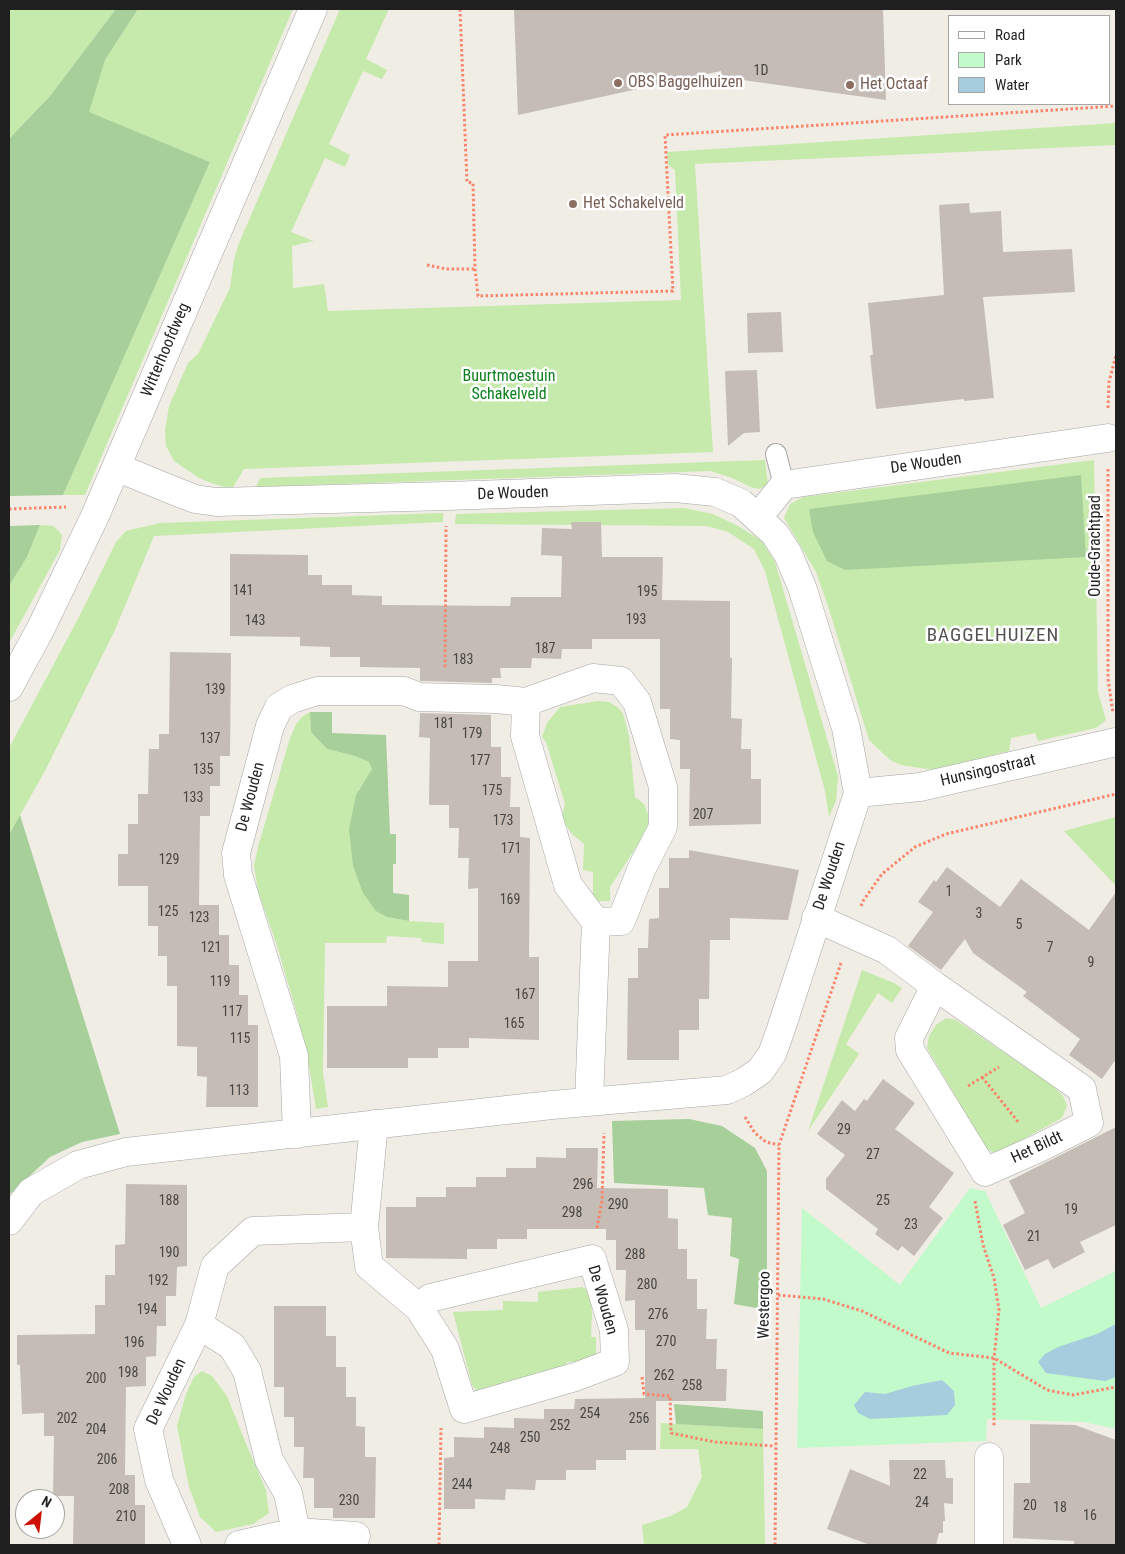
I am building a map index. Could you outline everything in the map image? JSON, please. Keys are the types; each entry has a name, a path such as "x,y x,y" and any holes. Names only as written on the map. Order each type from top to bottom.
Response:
{"street":[{"name":"Witterhoofdweg","path":"9,688 41,628 95,516 314,9"},
{"name":"De Wouden","path":"784,485 1108,438"},
{"name":"De Wouden","path":"9,1221 31,1192 78,1165 126,1152 597,1101 728,1090 744,1082 760,1071 772,1054 858,793 846,728 802,587 788,554 775,534 741,503 715,492 675,488 216,502 172,490 116,467"},
{"path":"758,517 784,485"},
{"name":"De Wouden","path":"297,1134 294,1056 238,875 236,852 270,726 279,707 292,699 317,691 404,690 419,697 496,699 526,702 593,678 621,681 637,702 663,788 663,827 642,868 621,921 596,922"},
{"path":"526,702 525,736 568,885 596,922 597,1101"},
{"name":"Hunsingostraat","path":"858,793 920,787 1115,730"},
{"name":"Het Bildt","path":"816,918 886,950 1082,1089 1089,1122 1039,1148 985,1172"},
{"path":"935,986 909,1038 910,1050 985,1172"},
{"path":"374,1124 364,1227 369,1266 420,1308 446,1349 464,1409 575,1377 615,1362"},
{"name":"De Wouden","path":"186,1545 159,1480 148,1429 198,1325 215,1266 253,1231 364,1227"},
{"name":"De Wouden","path":"420,1308 430,1298 592,1258 614,1330 615,1362"},
{"path":"198,1325 232,1346 247,1371 269,1460 288,1493 296,1532"},
{"path":"989,1457 989,1545"},
{"path":"239,1545 296,1532 356,1536"}],"lane":[{"path":"776,454 784,485"}],"path":[{"path":"460,9 467,182 473,183 475,269 478,296 673,290 665,135 1116,106"},
{"path":"427,265 446,269 475,269"},
{"name":"Oude-Grachtpad","path":"1115,730 1108,679 1108,438 1109,382 1116,355"},
{"path":"445,698 447,496"},
{"path":"9,509 73,507 95,516"},
{"path":"943,1102 1027,1050"},
{"path":"982,1077 1039,1148"},
{"name":"Westergoo","path":"728,1090 755,1133 766,1142 779,1145 775,1545"},
{"path":"592,1258 602,1201 597,1101"},
{"path":"985,1172 975,1201 983,1246 994,1278 999,1310 994,1358 994,1444 989,1457"},
{"path":"778,1295 823,1299 862,1311 949,1352 994,1358 1047,1390 1073,1395 1116,1387"},
{"path":"615,1362 642,1373 644,1394 670,1396 671,1433 715,1442 775,1446"},
{"path":"439,1545 441,1422 464,1409"}],"green space":[{"path":"9,9 116,9 50,96 9,139"},
{"path":"116,9 138,9 105,60 89,112 210,162 63,495 9,496 9,139 50,96"},
{"path":"138,9 293,9 85,495 63,495 210,162 88,112 105,60"},
{"name":"Buurtmoestuin Schakelveld","path":"340,9 389,9 366,59 387,70 382,79 363,71 329,144 350,155 345,167 325,158 291,232 314,241 292,246 293,288 324,284 328,311 681,300 675,170 668,165 667,152 1116,123 1116,145 695,164 713,452 244,469 232,489 199,478 174,461 166,446 165,430 169,406 188,363 198,354 230,288 234,259 239,243"},
{"path":"765,460 768,484 760,489 711,471 256,487 260,478"},
{"path":"1094,460 1098,692 1106,720 1096,728 1038,741 1035,733 1011,738 1009,751 933,770 901,765 890,760 869,740 816,572 784,518 790,504 803,497"},
{"path":"1081,475 1086,557 845,570 827,561 813,532 809,509"},
{"path":"684,508 713,514 740,527 762,541 775,562 838,776 836,801 829,817 825,791 765,571 754,549 728,532 707,526 455,524 456,514"},
{"path":"443,513 443,522 154,536 115,630 46,769 9,835 9,748 80,615 116,542 126,531 160,523"},
{"path":"40,525 54,526 62,535 60,550 9,643 9,586 27,557"},
{"path":"40,525 27,557 9,586 9,526"},
{"path":"598,701 609,702 623,713 629,736 635,797 644,804 648,814 648,827 643,841 637,846 610,887 610,901 593,901 593,872 583,870 584,844 573,835 562,816 565,804 546,742 542,737 547,723 560,707"},
{"path":"310,712 311,732 327,749 355,756 369,762 372,769 359,789 387,917 409,921 444,923 444,944 422,942 421,938 387,936 386,943 325,943 323,1072 328,1107 316,1109 308,1060 297,1014 258,891 254,865 290,738 296,724 303,716"},
{"path":"310,712 332,712 332,733 386,735 390,834 396,834 396,864 393,864 393,893 409,895 409,921 387,917 376,911 363,893 353,866 349,829 356,795 372,769 369,762 355,756 327,749 311,732"},
{"path":"20,815 120,1134 82,1142 50,1157 9,1195 9,835"},
{"path":"1116,817 1116,886 1064,831"},
{"path":"862,970 902,988 892,1003 878,993 846,1044 859,1054 808,1131"},
{"path":"946,1018 956,1020 1052,1085 1063,1096 1067,1106 1062,1118 998,1153 987,1150 927,1048 929,1036 936,1025"},
{"path":"689,1119 722,1126 755,1148 767,1171 767,1310 734,1304 739,1259 730,1256 732,1218 708,1215 704,1188 614,1183 612,1121"},
{"path":"970,1188 985,1191 1041,1308 1116,1271 1116,1429 1084,1422 987,1419 986,1441 797,1448 802,1208 900,1285"},
{"path":"582,1287 591,1292 591,1337 596,1337 596,1363 567,1362 565,1371 536,1372 535,1382 504,1381 505,1391 478,1392 472,1385 453,1312 503,1310 503,1301 538,1302 538,1292"},
{"path":"202,1371 212,1376 227,1396 266,1490 269,1513 253,1524 216,1532 200,1517 189,1487 177,1426 186,1394 194,1377"},
{"path":"674,1404 763,1411 763,1429 676,1424"},
{"path":"661,1423 763,1429 765,1545 644,1545 642,1525 671,1516 687,1507 702,1477 698,1449 660,1449"}],"water":[{"path":"1116,1325 1116,1377 1105,1381 1046,1373 1038,1362 1045,1354 1058,1347 1097,1334"},
{"path":"942,1380 954,1391 955,1405 947,1415 870,1419 858,1413 854,1405 865,1392 885,1394"}],"building":[{"path":"514,9 883,9 886,100 721,77 721,71 518,115"},
{"path":"969,203 970,213 1001,211 1003,252 1072,249 1075,292 983,297 994,398 964,401 964,399 876,409 870,355 873,355 868,303 944,295 939,205"},
{"path":"781,312 783,352 748,353 747,313"},
{"path":"757,370 760,432 744,433 728,446 725,371"},
{"path":"571,522 601,522 602,557 663,557 662,600 730,601 730,658 732,658 731,718 742,719 741,749 751,749 751,779 761,779 761,824 689,826 690,769 680,769 680,740 670,739 670,709 660,709 660,639 592,639 592,649 562,649 561,659 532,658 531,668 500,668 501,678 492,678 492,683 420,681 420,668 360,667 360,657 330,657 330,647 300,646 300,637 230,636 230,554 308,555 308,575 322,575 322,585 352,585 352,595 382,596 382,605 510,606 511,597 561,597 562,556 541,555 542,528 572,529"},
{"path":"170,652 231,653 230,756 220,756 220,786 210,786 210,816 200,816 199,905 219,905 219,935 229,935 229,965 239,965 239,995 248,995 248,1025 258,1025 258,1107 206,1107 207,1077 197,1076 197,1047 177,1046 177,986 167,986 167,956 158,956 158,926 148,926 148,886 118,886 118,854 128,854 128,824 138,824 138,794 148,794 149,749 159,749 159,734 169,734"},
{"path":"420,713 491,715 491,747 501,747 501,777 511,777 510,807 520,807 520,837 530,838 529,957 539,957 539,1040 469,1038 469,1048 438,1048 438,1058 408,1058 408,1068 327,1068 327,1006 387,1006 387,986 448,987 448,961 478,961 478,888 468,889 469,858 458,858 459,828 449,828 449,805 429,805 430,738 419,737"},
{"path":"689,850 799,870 788,920 730,918 730,940 710,940 709,999 699,999 699,1030 679,1030 679,1060 627,1060 628,978 638,978 638,948 648,948 649,919 659,918 659,888 669,888 669,858 689,858"},
{"path":"947,867 1000,907 1021,879 1089,930 1116,892 1116,1059 1102,1079 1069,1055 1080,1039 1023,996 1027,992 973,953 965,939 941,970 908,946 933,912 918,902 934,880 936,882"},
{"path":"883,1079 915,1103 895,1129 954,1173 929,1207 943,1218 914,1256 902,1246 898,1251 875,1234 878,1229 826,1189 826,1179 845,1155 817,1134 842,1100 855,1111 864,1099 867,1101"},
{"path":"1116,1127 1116,1225 1080,1242 1085,1252 1053,1269 1048,1259 1025,1270 1003,1225 1025,1213 1009,1181"},
{"path":"566,1148 598,1148 597,1188 668,1189 668,1218 678,1219 678,1249 687,1249 687,1279 697,1279 697,1309 707,1309 706,1339 717,1339 716,1369 727,1369 726,1401 656,1401 656,1450 626,1450 626,1460 596,1460 596,1470 566,1470 566,1480 536,1480 535,1490 506,1489 505,1500 475,1499 475,1509 444,1509 444,1458 454,1457 454,1437 484,1438 484,1427 514,1428 514,1418 544,1419 544,1409 574,1409 575,1399 645,1398 645,1330 635,1330 635,1300 625,1301 626,1270 616,1270 616,1240 606,1240 606,1229 527,1229 527,1239 497,1239 497,1249 467,1249 467,1259 386,1258 386,1207 416,1207 416,1197 446,1197 446,1187 476,1187 476,1177 506,1177 506,1168 536,1168 536,1157 566,1158"},
{"path":"126,1184 187,1185 187,1266 177,1267 176,1296 166,1296 166,1326 157,1326 156,1356 146,1357 146,1386 126,1387 125,1475 135,1475 135,1505 145,1505 145,1545 73,1545 74,1496 65,1496 65,1489 53,1489 54,1436 44,1436 44,1413 22,1414 20,1365 17,1365 17,1335 95,1334 95,1305 105,1305 105,1275 115,1275 115,1245 125,1244"},
{"path":"274,1306 326,1306 326,1336 336,1336 336,1367 346,1367 346,1397 356,1397 356,1426 365,1427 365,1457 376,1457 375,1518 333,1518 333,1508 314,1508 314,1478 303,1478 304,1447 294,1447 294,1417 284,1417 284,1387 274,1387"},
{"path":"1030,1424 1075,1425 1116,1440 1116,1545 1074,1545 1074,1541 1013,1538 1014,1483 1030,1483"},
{"path":"889,1460 945,1460 946,1478 953,1478 953,1504 944,1503 945,1521 943,1521 943,1533 939,1533 936,1545 870,1545 827,1529 850,1469 890,1486"}],"place":[{"name":"OBS Baggelhuizen","path":"618,83"},
{"name":"Het Octaaf","path":"850,85"},
{"name":"Het Schakelveld","path":"573,204"}],"district":[{"name":"BAGGELHUIZEN","path":"993,636"}]}
